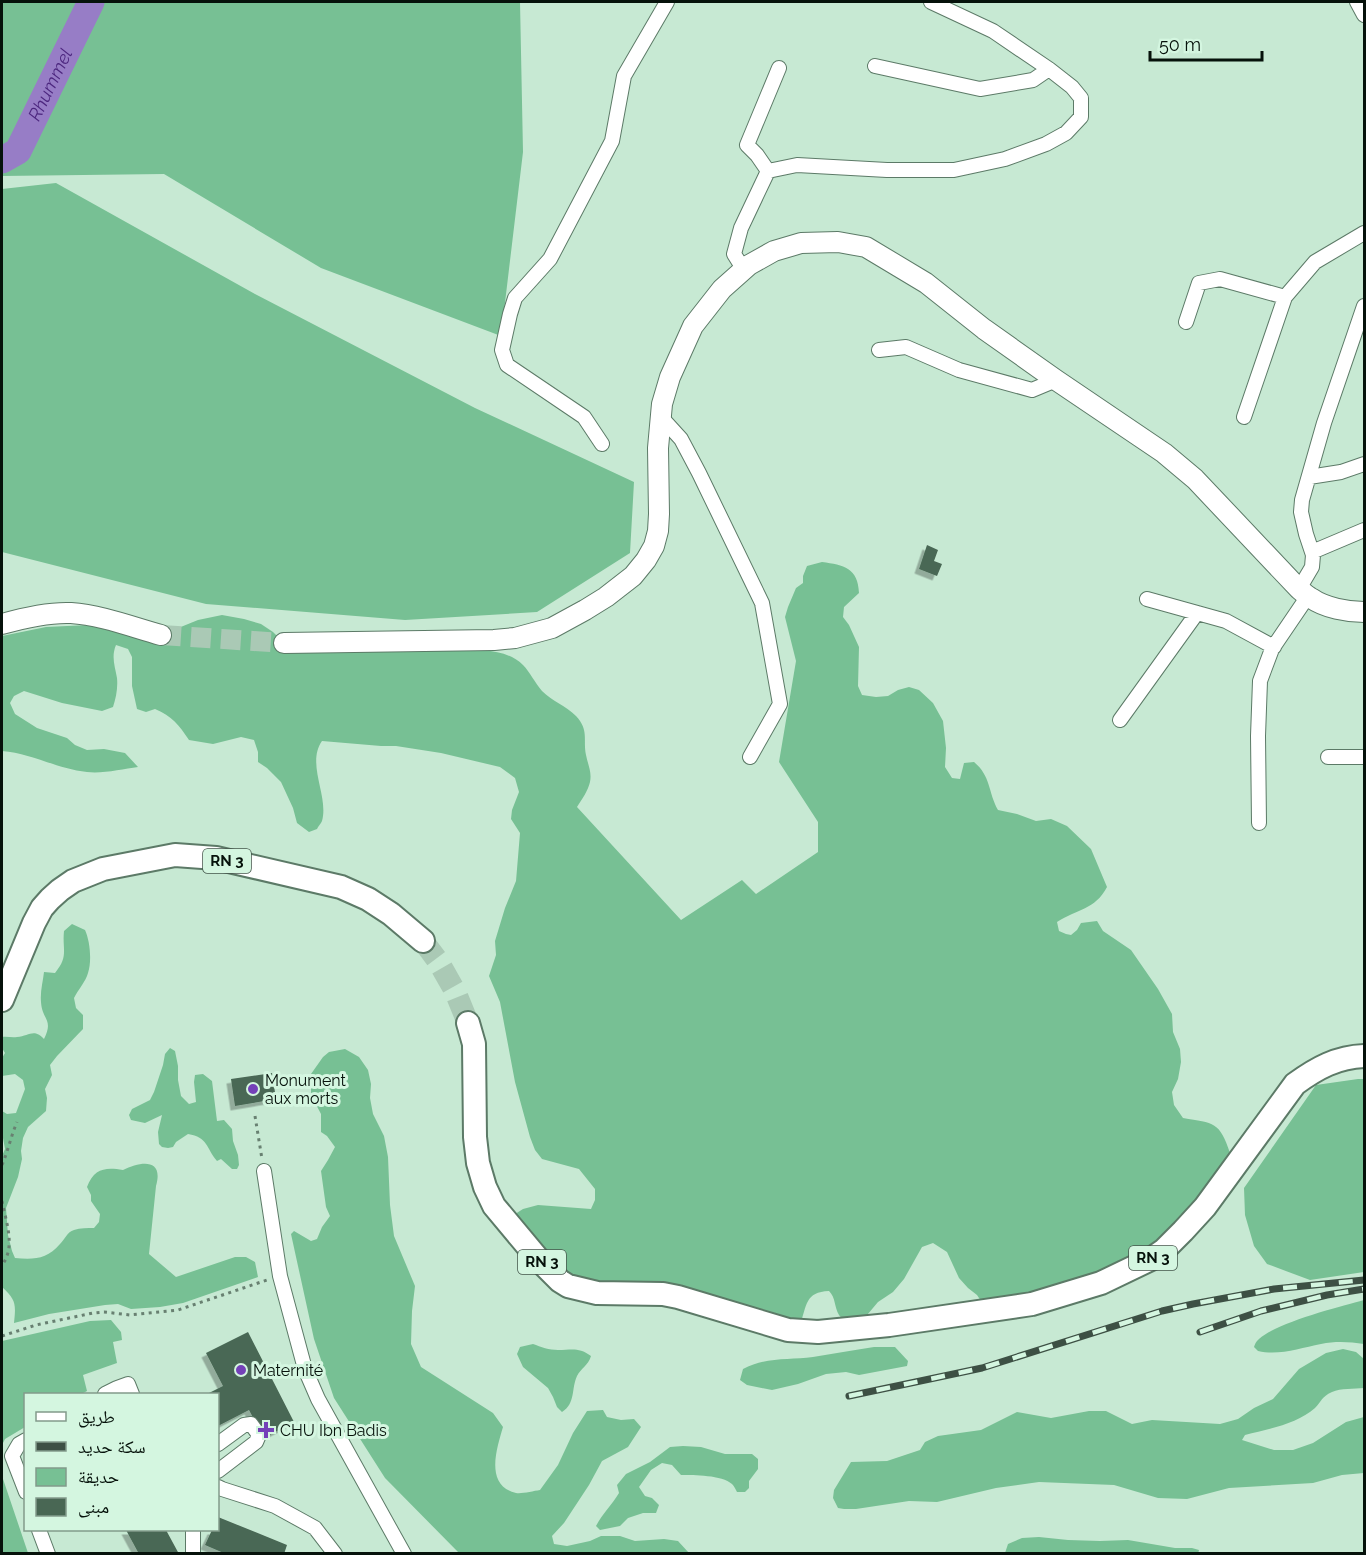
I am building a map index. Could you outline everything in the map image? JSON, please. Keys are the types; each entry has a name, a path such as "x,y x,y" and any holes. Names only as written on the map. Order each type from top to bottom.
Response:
{"main road":[{"path":"284,643 515,638 552,628 606,597 633,576 654,546 658,531 658,448 663,404 670,377 693,326 722,289 744,270 774,251 801,243 838,242 866,247 926,283 984,329 1164,453 1195,479 1311,599 1329,606 1365,612"},
{"path":"2,624 43,615 70,613 97,617 161,635"},
{"name":"RN 3","path":"2,1000 34,922 50,899 60,890 73,881 103,869 176,855 216,858 341,887 368,899 391,914 423,941"},
{"name":"RN 3","path":"468,1023 474,1044 475,1137 478,1163 485,1187 494,1206 540,1261 560,1281 568,1286 597,1293 663,1294 788,1330 818,1332 1032,1304 1101,1283 1151,1259 1164,1250 1205,1207 1295,1084 1313,1071 1340,1059 1365,1056"}],"street":[{"path":"602,444 584,417 507,365 502,350 515,298 550,260 612,141 624,76 667,2"},
{"path":"768,171 797,165 887,170 954,170 1005,159 1046,144 1066,133 1081,117 1082,98 1049,69 993,31 931,2"},
{"path":"1357,2 1365,15"},
{"path":"875,66 980,89 1033,80 1049,69"},
{"path":"768,171 747,145 779,68"},
{"path":"744,270 734,254 741,228 768,171"},
{"path":"1244,417 1285,297 1315,262 1365,233"},
{"path":"1186,322 1199,283 1220,279 1285,297"},
{"path":"1259,823 1260,681 1274,647 1303,592 1312,567 1312,552 1306,534 1302,500 1324,423 1365,306"},
{"path":"879,351 906,347 959,370 1032,390 1056,380"},
{"path":"661,417 681,439 762,603 780,704 750,757"},
{"path":"1309,477 1341,472 1365,464"},
{"path":"1312,552 1365,530"},
{"path":"1147,599 1226,621 1274,647"},
{"path":"1120,720 1197,613"},
{"path":"1328,758 1365,757"},
{"path":"264,1171 280,1276 305,1369 314,1391 404,1554"},
{"path":"108,1393 128,1384 131,1393"},
{"path":"219,1443 244,1425 251,1424 259,1435 256,1442 219,1470"},
{"path":"24,1441 19,1444 12,1456 24,1487"},
{"path":"219,1488 275,1506 315,1528 335,1554"},
{"path":"39,1531 48,1554"},
{"path":"193,1531 193,1554"}],"path":[{"path":"255,1116 264,1171"},
{"path":"2,1165 17,1122"},
{"path":"2,1201 9,1249 2,1265"},
{"path":"2,1336 93,1313 130,1315 178,1310 280,1276"}],"green space":[{"path":"2,2 520,2 523,152 501,336 321,268 164,174 2,176"},
{"path":"56,183 255,294 475,408 634,482 630,553 537,612 405,620 206,604 2,552 2,189"},
{"path":"822,562 848,569 856,578 859,593 844,607 843,617 859,647 858,686 862,695 888,696 909,687 919,690 933,703 943,721 946,748 945,767 952,778 960,779 964,763 974,762 984,773 998,810 1036,821 1051,819 1067,826 1091,849 1107,887 1091,905 1057,922 1059,931 1071,935 1081,923 1097,921 1103,931 1131,950 1172,1014 1173,1032 1180,1049 1181,1062 1178,1079 1172,1092 1174,1105 1183,1118 1209,1123 1219,1130 1230,1153 1205,1188 1154,1247 1073,1285 983,1304 959,1278 947,1252 933,1243 922,1247 904,1279 893,1292 878,1302 862,1321 847,1323 839,1315 829,1291 811,1297 800,1325 578,1280 562,1268 512,1216 523,1209 538,1205 591,1209 595,1200 595,1189 579,1169 542,1159 535,1150 515,1082 500,1002 489,976 496,955 495,941 516,881 520,833 511,819 519,792 515,778 500,767 441,753 396,746 322,741 316,760 323,801 322,821 317,829 309,832 297,823 281,782 258,762 254,740 241,737 213,744 189,740 178,725 166,715 155,709 146,712 137,709 132,686 132,657 128,649 116,645 114,658 117,685 113,707 102,711 62,703 24,691 14,696 10,703 15,714 37,728 67,738 75,745 87,750 104,749 125,753 138,767 106,772 87,772 2,751 2,636 46,627 89,625 136,636 161,635 198,620 222,615 261,624 289,648 300,653 484,650 500,653 519,661 542,691 572,712 580,721 584,730 590,778 588,789 577,807 681,920 742,880 756,894 818,852 818,822 779,762 796,661 785,617 796,588 803,583 807,566"},
{"path":"72,924 85,930 90,951 87,976 74,998 76,1008 83,1015 83,1029 50,1065 52,1075 45,1089 46,1111 28,1127 23,1138 18,1177 6,1208 8,1235 15,1258 28,1259 45,1256 72,1231 94,1228 99,1222 100,1214 91,1201 87,1187 97,1172 106,1169 123,1170 149,1164 157,1170 158,1177 149,1254 176,1277 235,1257 246,1257 255,1262 258,1277 183,1303 131,1309 118,1304 105,1305 49,1314 14,1323 14,1303 2,1287 2,1156 5,1149 2,1136 2,1111 7,1114 16,1113 25,1089 23,1080 15,1074 2,1076 2,1058 5,1053 2,1048 2,1037 34,1033 44,1039 48,1023 41,1002 44,972 55,973 62,962 64,931"},
{"path":"170,1048 175,1051 181,1096 189,1104 196,1102 195,1075 203,1074 212,1081 217,1121 224,1120 232,1129 238,1155 237,1169 232,1169 221,1159 217,1161 203,1140 195,1135 188,1134 176,1142 173,1147 162,1147 159,1144 158,1132 162,1115 145,1123 131,1120 129,1115 132,1109 150,1100 165,1054"},
{"path":"345,1049 359,1057 368,1070 373,1114 384,1136 388,1157 394,1236 415,1286 411,1344 421,1367 493,1413 503,1427 496,1455 496,1474 506,1489 516,1493 540,1490 558,1465 573,1433 587,1411 603,1410 607,1417 621,1420 634,1419 641,1427 628,1447 602,1461 564,1523 552,1536 554,1544 567,1546 601,1536 620,1536 635,1541 664,1539 678,1541 689,1553 459,1553 385,1478 334,1398 314,1339 291,1234 294,1231 311,1241 317,1239 330,1216 326,1207 321,1171 335,1147 321,1132 321,1114 311,1095 311,1074 329,1052"},
{"path":"1364,1079 1364,1272 1310,1280 1267,1264 1254,1246 1245,1215 1244,1188 1316,1085"},
{"path":"1364,1300 1364,1344 1332,1342 1274,1353 1258,1351 1254,1347 1259,1339 1280,1327"},
{"path":"111,1320 121,1332 122,1340 113,1342 117,1363 83,1375 87,1391 83,1393 24,1393 24,1428 5,1439 2,1445 2,1341 90,1321"},
{"path":"533,1344 551,1349 579,1350 591,1356 577,1376 571,1400 562,1412 548,1388 523,1367 517,1354 520,1347"},
{"path":"874,1347 895,1347 908,1361 907,1366 859,1375 846,1372 826,1374 772,1390 747,1385 740,1380 743,1369 760,1362 813,1357"},
{"path":"1343,1349 1356,1352 1364,1359 1364,1388 1332,1392 1308,1414 1282,1425 1245,1435 1242,1440 1274,1450 1293,1450 1313,1443 1346,1422 1364,1417 1364,1473 1342,1475 1313,1483 1229,1488 1187,1499 1158,1498 1114,1485 1039,1482 996,1488 937,1502 909,1501 856,1509 838,1508 833,1498 834,1490 851,1462 887,1461 920,1450 925,1442 938,1436 981,1430 1017,1412 1051,1418 1089,1411 1106,1411 1132,1424 1152,1420 1220,1424 1238,1419 1273,1399 1299,1369 1326,1353"},
{"path":"670,1447 701,1447 725,1454 752,1454 758,1459 758,1469 749,1481 749,1488 745,1492 737,1492 733,1485 722,1479 681,1475 672,1465 662,1463 651,1470 639,1487 645,1496 652,1498 659,1505 656,1513 643,1513 628,1518 620,1526 600,1530 596,1526 619,1493 617,1485 626,1474 650,1462"},
{"path":"2,1476 26,1547 28,1553 2,1553"},
{"path":"1022,1538 1068,1540 1128,1540 1199,1550 1198,1554 1005,1553 1008,1544"}],"building":[{"path":"927,545 938,550 934,561 942,564 937,576 919,569"},
{"name":"Monument aux morts","path":"272,1073 276,1099 235,1106 231,1079"},
{"name":"Maternité","path":"248,1332 294,1422 264,1438 249,1410 219,1425 219,1393 209,1393 223,1386 206,1353"},
{"path":"219,1517 287,1545 284,1554 226,1554 205,1545 212,1531 219,1531"},
{"path":"127,1531 167,1531 179,1554 139,1554"}],"waterway":[{"name":"Rhummel","path":"2,160 18,151 91,2"}],"tunnel":[{"path":"161,635 284,643"},
{"path":"423,941 438,961 455,991 468,1023"}],"railway":[{"path":"849,1396 982,1368 1162,1311 1193,1304 1274,1289 1364,1280"},
{"path":"1200,1332 1261,1311 1327,1295 1364,1289"}],"place":[{"name":"Monument aux morts","path":"253,1089"},
{"name":"Maternité","path":"241,1370"},
{"name":"CHU Ibn Badis","path":"266,1430"}]}
